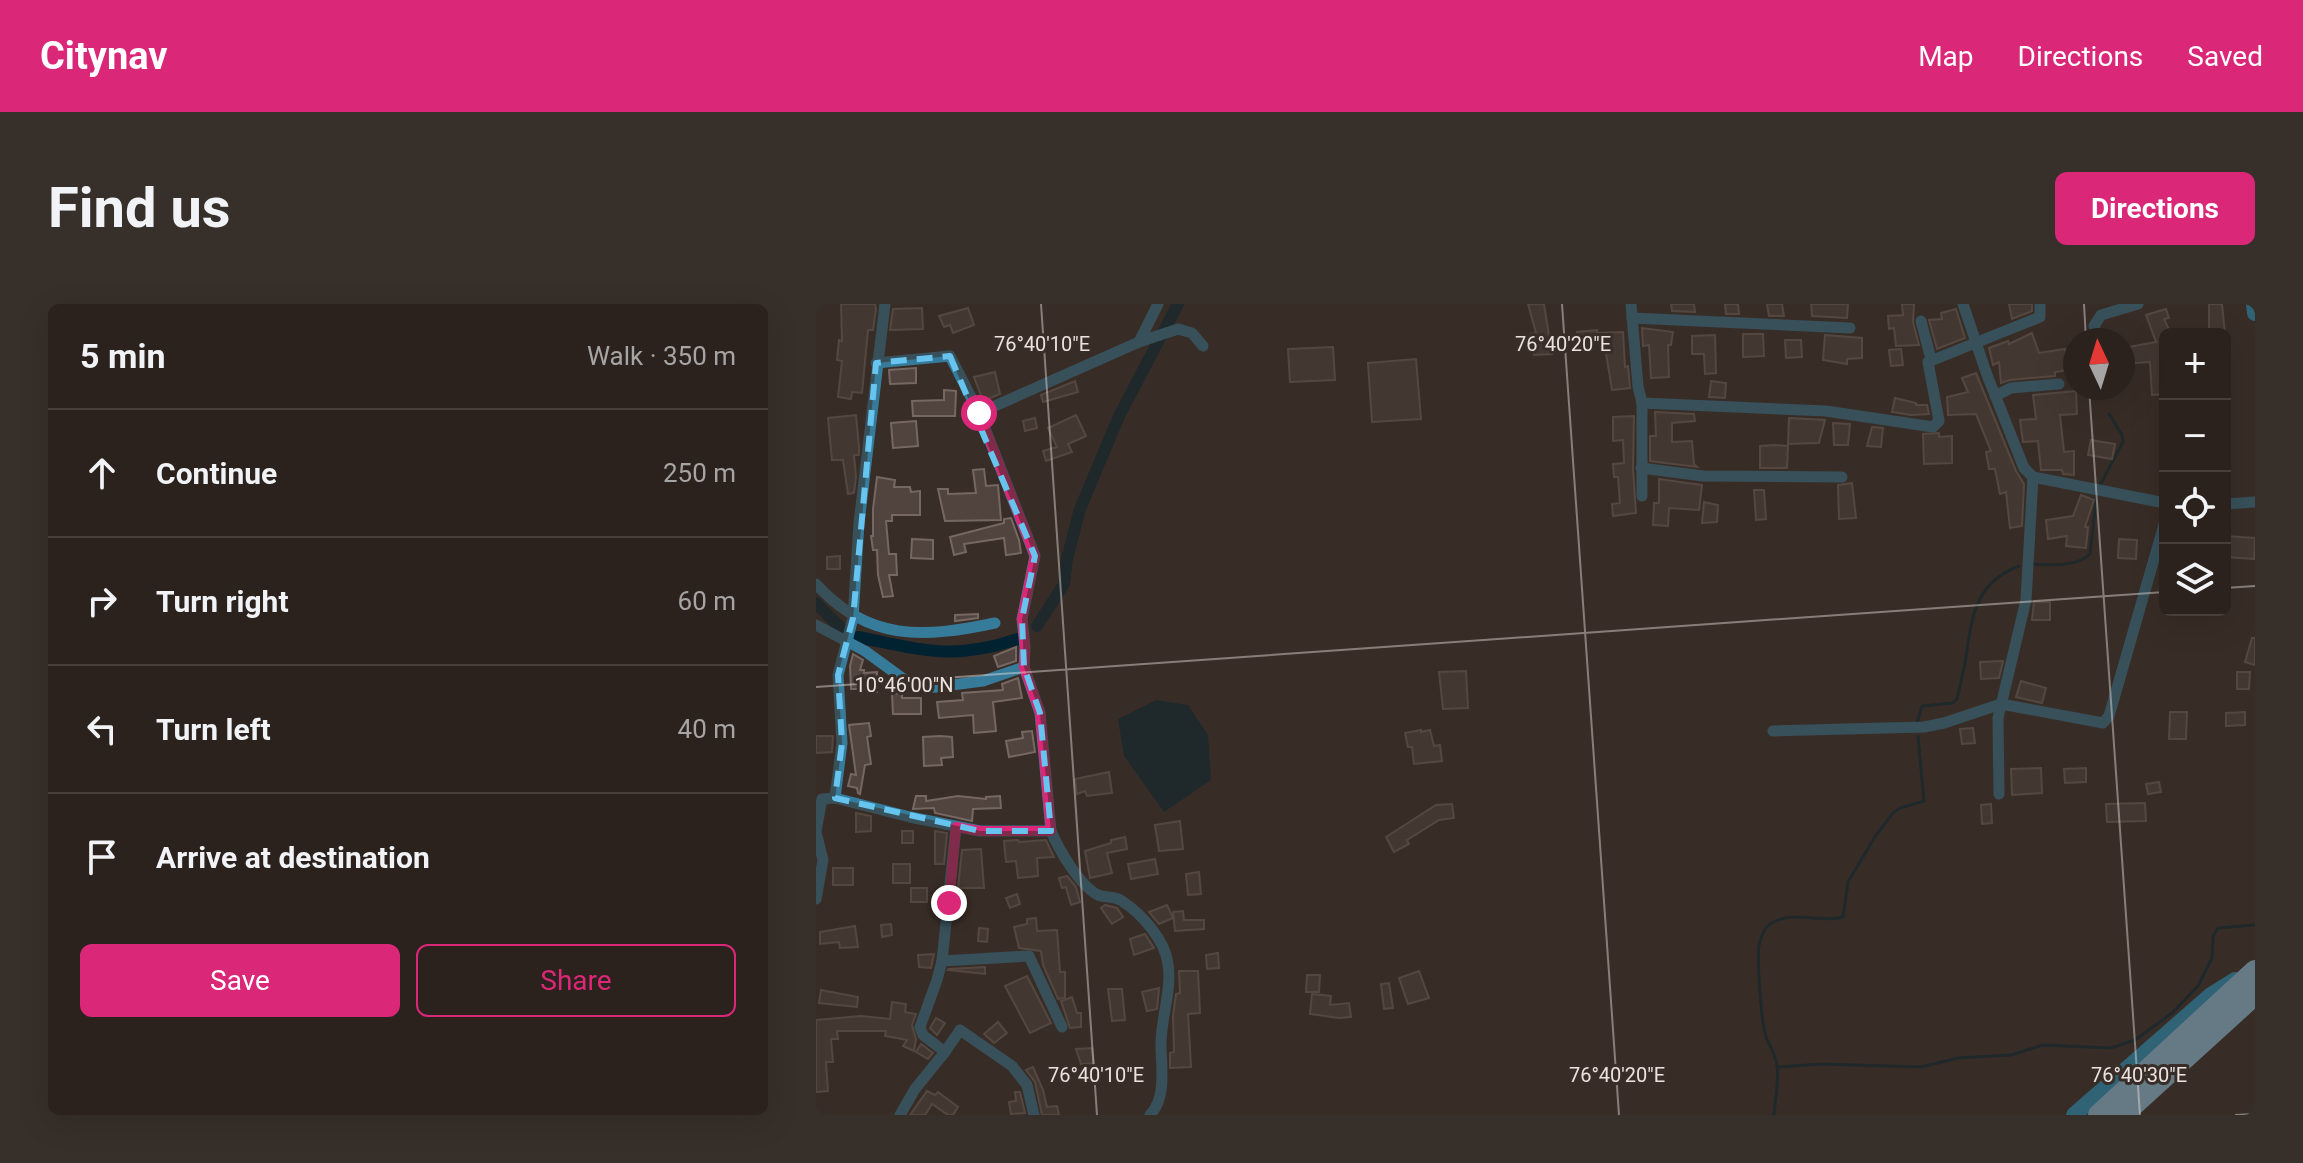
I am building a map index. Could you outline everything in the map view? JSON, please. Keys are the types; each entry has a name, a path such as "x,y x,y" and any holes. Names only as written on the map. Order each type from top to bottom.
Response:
{"highway":[{"path":"2099,1115 2255,969"},
{"path":"2125,1114 2255,994"}],"street":[{"path":"816,899 823,860 816,831 842,743 838,675 853,618 859,523 885,304"},
{"path":"1139,342 1158,304"},
{"path":"1631,304 1642,403 1642,496"},
{"path":"1963,304 2024,468 2033,477 2159,502"},
{"path":"1931,359 2040,317 2040,304"},
{"path":"2095,328 2101,315 2138,304"},
{"path":"2254,304 2255,313"},
{"path":"1632,318 1850,328"},
{"path":"1642,403 1826,411 1933,427 1939,421 1928,368 1931,359 1921,321"},
{"path":"979,413 1139,342 1178,329 1192,333 1203,346"},
{"path":"876,363 950,356 979,413 1035,556 1022,619 1024,667 1040,713 1051,831 1065,861 1097,895 1120,899 1143,920 1163,946 1169,966 1161,1037 1162,1087 1156,1109 1150,1115"},
{"path":"1995,396 2011,388 2059,384"},
{"path":"1641,468 1703,476 1842,477"},
{"path":"1999,794 1998,718 2026,600 2033,477"},
{"path":"2231,504 2255,502"},
{"path":"1773,731 1924,727 2001,704 2103,723 2109,716 2159,542"},
{"path":"816,584 853,618 881,628 919,633 952,632 995,623"},
{"path":"816,625 847,641 909,683 928,688 983,681 1024,667"},
{"path":"824,798 980,831 1051,831"},
{"path":"945,1052 923,1035 920,1027 942,961 956,827"},
{"path":"942,961 1029,956 1062,1027"},
{"path":"2074,1115 2211,995 2255,969"},
{"path":"900,1115 915,1089 960,1030 1012,1066 1027,1085 1034,1115"}],"highlighted area":[{"path":"950,356 1035,556 1022,619 1024,667 1040,713 1051,831 980,831 835,798 842,743 838,675 853,618 876,363"}],"water":[{"path":"1156,700 1188,705 1208,735 1211,780 1164,812 1124,756 1118,719"}],"building":[{"path":"841,304 875,304 876,309 873,330 868,330 862,393 852,392 851,399 838,397 842,361 837,360 839,340 842,341"},
{"path":"1528,304 1544,304 1552,354 1534,355 1531,334 1536,333"},
{"path":"1671,304 1694,304 1695,312 1672,311"},
{"path":"1725,304 1738,304 1739,314 1726,314"},
{"path":"1767,304 1782,304 1784,316 1769,316"},
{"path":"1811,304 1848,304 1847,318 1812,316"},
{"path":"1902,304 1914,304 1913,322 1919,345 1896,346 1894,328 1889,329 1888,316 1903,315"},
{"path":"2009,304 2032,304 2032,311 2012,319"},
{"path":"2209,304 2222,304 2224,328 2209,328"},
{"path":"922,308 923,329 890,330 893,309"},
{"path":"968,308 974,325 953,333 950,325 944,327 939,316"},
{"path":"1956,309 1965,338 1937,349 1929,320 1942,319 1941,313"},
{"path":"2166,309 2169,318 2164,319 2168,328 2159,328 2159,394 2152,395 2150,362 2135,363 2135,346 2156,342 2146,315"},
{"path":"1642,328 1673,332 1671,345 1668,345 1669,377 1651,378 1649,345 1643,346"},
{"path":"1597,330 1597,333 1623,332 1630,388 1612,390 1604,341 1578,344 1577,332"},
{"path":"2032,333 2039,353 2063,349 2063,371 2055,372 2055,376 2001,383 1999,362 1993,365 1989,348 2008,341 2009,344"},
{"path":"1743,334 1763,334 1764,356 1743,357"},
{"path":"1715,335 1716,373 1705,374 1704,354 1692,354 1692,336"},
{"path":"1825,335 1862,338 1862,358 1847,359 1847,364 1823,360"},
{"path":"1785,340 1801,340 1802,357 1786,358"},
{"path":"1333,347 1335,380 1290,382 1288,349"},
{"path":"1901,349 1903,365 1891,366 1889,350"},
{"path":"1416,359 1421,419 1372,422 1368,363"},
{"path":"916,368 916,383 890,384 889,370"},
{"path":"995,372 1000,394 983,401 974,377"},
{"path":"1976,373 2024,484 2022,526 2010,528 2006,492 2000,494 1995,469 1989,469 1986,452 1991,451 1976,414 1948,415 1947,397 1968,392 1962,378"},
{"path":"1075,381 1078,392 1043,402 1041,395"},
{"path":"1711,381 1726,383 1725,398 1709,397"},
{"path":"944,390 956,391 955,416 913,416 912,401 944,400"},
{"path":"2063,392 2063,400 2076,400 2077,414 2060,415 2064,452 2074,451 2074,475 2063,474 2062,470 2041,470 2038,441 2023,442 2020,420 2036,419 2033,395"},
{"path":"1895,398 1927,405 1929,414 1892,412"},
{"path":"1655,412 1694,414 1695,421 1672,423 1672,442 1692,441 1697,467 1650,461 1650,436 1656,436"},
{"path":"856,415 859,455 854,455 854,493 848,494 843,460 832,460 828,418"},
{"path":"1076,415 1086,436 1068,444 1072,452 1046,461 1043,451 1057,447 1048,428"},
{"path":"1634,416 1636,513 1613,516 1612,504 1620,503 1618,477 1614,477 1613,464 1624,463 1623,440 1613,441 1613,417"},
{"path":"1035,418 1037,428 1025,431 1023,421"},
{"path":"1789,418 1825,420 1819,443 1788,444"},
{"path":"916,421 918,446 893,448 891,423"},
{"path":"1833,423 1850,424 1848,445 1834,445"},
{"path":"1872,427 1883,428 1881,447 1867,446"},
{"path":"1939,433 1939,437 1952,436 1952,463 1924,464 1923,434"},
{"path":"2091,440 2115,444 2112,459 2088,455"},
{"path":"1760,446 1788,446 1787,468 1760,468"},
{"path":"984,469 986,486 998,485 1001,520 945,521 938,489 948,489 948,494 976,493 973,470"},
{"path":"877,477 895,480 894,487 910,487 911,492 920,491 920,515 892,515 892,521 886,521 889,554 896,554 897,575 889,575 893,596 883,597 877,550 873,550 871,536"},
{"path":"1659,479 1702,485 1699,510 1669,508 1668,526 1653,525 1654,503 1659,503"},
{"path":"1852,483 1856,518 1839,519 1838,485"},
{"path":"1754,490 1764,490 1766,519 1756,520"},
{"path":"2081,495 2094,500 2085,527 2088,527 2086,548 2066,546 2067,536 2048,539 2046,520 2073,516"},
{"path":"1704,502 1718,505 1717,522 1702,523"},
{"path":"1011,518 1021,553 1006,555 1004,538 964,544 966,552 954,555 950,537 1004,523 1004,519"},
{"path":"2231,536 2255,538 2254,559 2231,557"},
{"path":"912,539 933,540 933,559 911,558"},
{"path":"2119,539 2137,540 2136,559 2118,558"},
{"path":"840,556 840,569 827,569 827,557"},
{"path":"2034,602 2050,602 2050,620 2032,620"},
{"path":"978,614 978,618 955,621 955,615"},
{"path":"2252,638 2255,638 2255,665 2245,662"},
{"path":"1016,647 1016,661 998,667 994,656"},
{"path":"853,654 863,660 860,670 864,673 877,672 877,692 851,689"},
{"path":"2003,661 1999,678 1981,679 1980,662"},
{"path":"1466,671 1468,708 1443,709 1439,672"},
{"path":"2237,672 2250,672 2249,689 2237,689"},
{"path":"1018,678 1022,698 993,702 996,731 974,733 973,715 939,718 937,702 963,700 962,693 1003,690 1002,684"},
{"path":"2021,681 2046,688 2042,703 2016,697"},
{"path":"902,693 902,698 921,698 921,714 893,714 892,694"},
{"path":"2170,712 2187,712 2186,739 2169,739"},
{"path":"2245,712 2245,725 2226,726 2226,713"},
{"path":"869,723 871,736 867,737 871,764 865,765 860,794 857,788 848,786 851,774 856,775 849,725"},
{"path":"1973,728 1975,743 1962,744 1960,729"},
{"path":"1430,730 1434,746 1440,745 1442,761 1414,764 1412,747 1408,747 1405,733"},
{"path":"1032,731 1035,752 1009,757 1006,741 1023,738 1022,732"},
{"path":"816,736 833,736 832,752 816,753"},
{"path":"923,737 952,737 953,757 941,758 942,765 924,766"},
{"path":"2041,768 2042,793 2012,795 2011,769"},
{"path":"2086,768 2086,782 2065,783 2064,769"},
{"path":"1109,772 1112,793 1087,796 1085,791 1077,794 1075,779"},
{"path":"2159,782 2161,792 2148,794 2146,784"},
{"path":"916,796 926,796 926,801 958,796 986,799 1000,796 1001,808 973,809 972,821 935,813 934,808 913,809"},
{"path":"2145,803 2146,821 2107,822 2106,804"},
{"path":"1452,804 1454,818 1439,820 1394,852 1386,837 1436,805"},
{"path":"1991,804 1992,823 1982,824 1981,805"},
{"path":"856,813 871,816 871,831 856,832"},
{"path":"1180,821 1183,849 1159,851 1155,825"},
{"path":"902,831 913,831 913,843 902,843"},
{"path":"935,831 947,833 944,864 935,864"},
{"path":"1125,837 1127,849 1107,853 1112,873 1090,878 1085,851"},
{"path":"1046,840 1054,857 1037,858 1038,876 1018,878 1016,861 1006,862 1004,841"},
{"path":"981,849 984,888 958,888 962,850"},
{"path":"1155,859 1158,874 1131,879 1128,864"},
{"path":"893,864 910,864 910,883 893,883"},
{"path":"833,868 853,868 853,885 833,885"},
{"path":"1199,872 1201,894 1188,895 1186,874"},
{"path":"1067,876 1076,887 1080,902 1071,905 1066,887 1062,888 1059,878"},
{"path":"911,888 927,888 927,902 911,902"},
{"path":"1017,894 1020,904 1010,908 1006,898"},
{"path":"1105,905 1117,908 1123,917 1112,924 1101,908"},
{"path":"1167,905 1173,918 1159,924 1149,912"},
{"path":"1183,911 1184,920 1204,920 1204,929 1175,931 1173,912"},
{"path":"1036,918 1037,931 1057,930 1060,972 1065,972 1065,998 1058,999 1043,965 1041,951 1019,948 1014,927 1027,924 1027,919"},
{"path":"891,924 892,935 882,937 881,925"},
{"path":"855,926 858,947 840,948 839,942 820,944 820,932"},
{"path":"979,928 988,929 987,942 978,941"},
{"path":"1145,934 1154,948 1134,955 1130,939"},
{"path":"1218,953 1219,968 1207,969 1206,955"},
{"path":"934,954 931,968 919,967 918,955"},
{"path":"985,967 985,974 948,970 949,969"},
{"path":"1179,971 1198,971 1200,1013 1188,1014 1191,1067 1170,1068 1170,1053 1174,1052 1173,1016 1176,994 1180,993"},
{"path":"1419,971 1429,998 1408,1004 1399,978"},
{"path":"1307,975 1320,975 1319,992 1306,992"},
{"path":"1027,976 1051,1023 1030,1033 1005,986"},
{"path":"1389,983 1393,1008 1384,1009 1381,984"},
{"path":"1159,988 1157,1009 1147,1011 1142,992"},
{"path":"1108,989 1122,989 1125,1020 1112,1021"},
{"path":"821,990 858,997 857,1007 819,1003"},
{"path":"1312,994 1331,996 1330,1005 1349,1003 1351,1017 1310,1014"},
{"path":"1072,997 1077,1013 1081,1013 1081,1027 1070,1028 1061,1001"},
{"path":"892,1002 906,1004 905,1012 916,1014 912,1025 916,1039 914,1051 903,1046 907,1040 885,1036 886,1031 837,1031 838,1039 831,1039 833,1062 826,1062 828,1091 816,1092 816,1020 861,1016 890,1019"},
{"path":"936,1018 945,1023 937,1035 930,1028"},
{"path":"998,1022 1007,1033 994,1043 984,1034"},
{"path":"921,1044 933,1053 928,1059 916,1052"},
{"path":"1092,1048 1094,1063 1081,1064 1076,1049"},
{"path":"1033,1067 1047,1107 1057,1106 1059,1115 1042,1115 1035,1082 1026,1070"},
{"path":"927,1091 935,1095 938,1092 958,1107 953,1115 932,1104 925,1115 910,1115"},
{"path":"1015,1092 1020,1092 1025,1113 1011,1114 1009,1102 1016,1101"}],"waterway":[{"path":"1037,626 1064,584 1080,509 1119,416 1178,304"},
{"path":"2099,487 2123,442 2109,414"},
{"path":"2034,564 2072,563 2090,554 2097,492"},
{"path":"1917,723 1922,706 1953,703 1957,699 1978,602 1993,582 2019,566"},
{"path":"816,603 843,630"},
{"path":"858,637 938,651 975,650 1018,639"},
{"path":"1774,1115 1777,1072 1766,1037 1760,991 1759,945 1762,936 1770,924 1787,918 1843,917 1848,882 1876,835 1900,808 1924,801 1918,736"},
{"path":"1778,1067 1822,1064 1921,1067 1958,1058 2011,1055 2043,1045 2111,1048 2135,1040 2172,1013 2198,986 2212,958 2213,936 2218,928 2255,925"}],"route":[{"path":"949,903 956,827 980,831 1051,831 1040,713 1024,667 1022,619 1035,556 979,413"}]}
